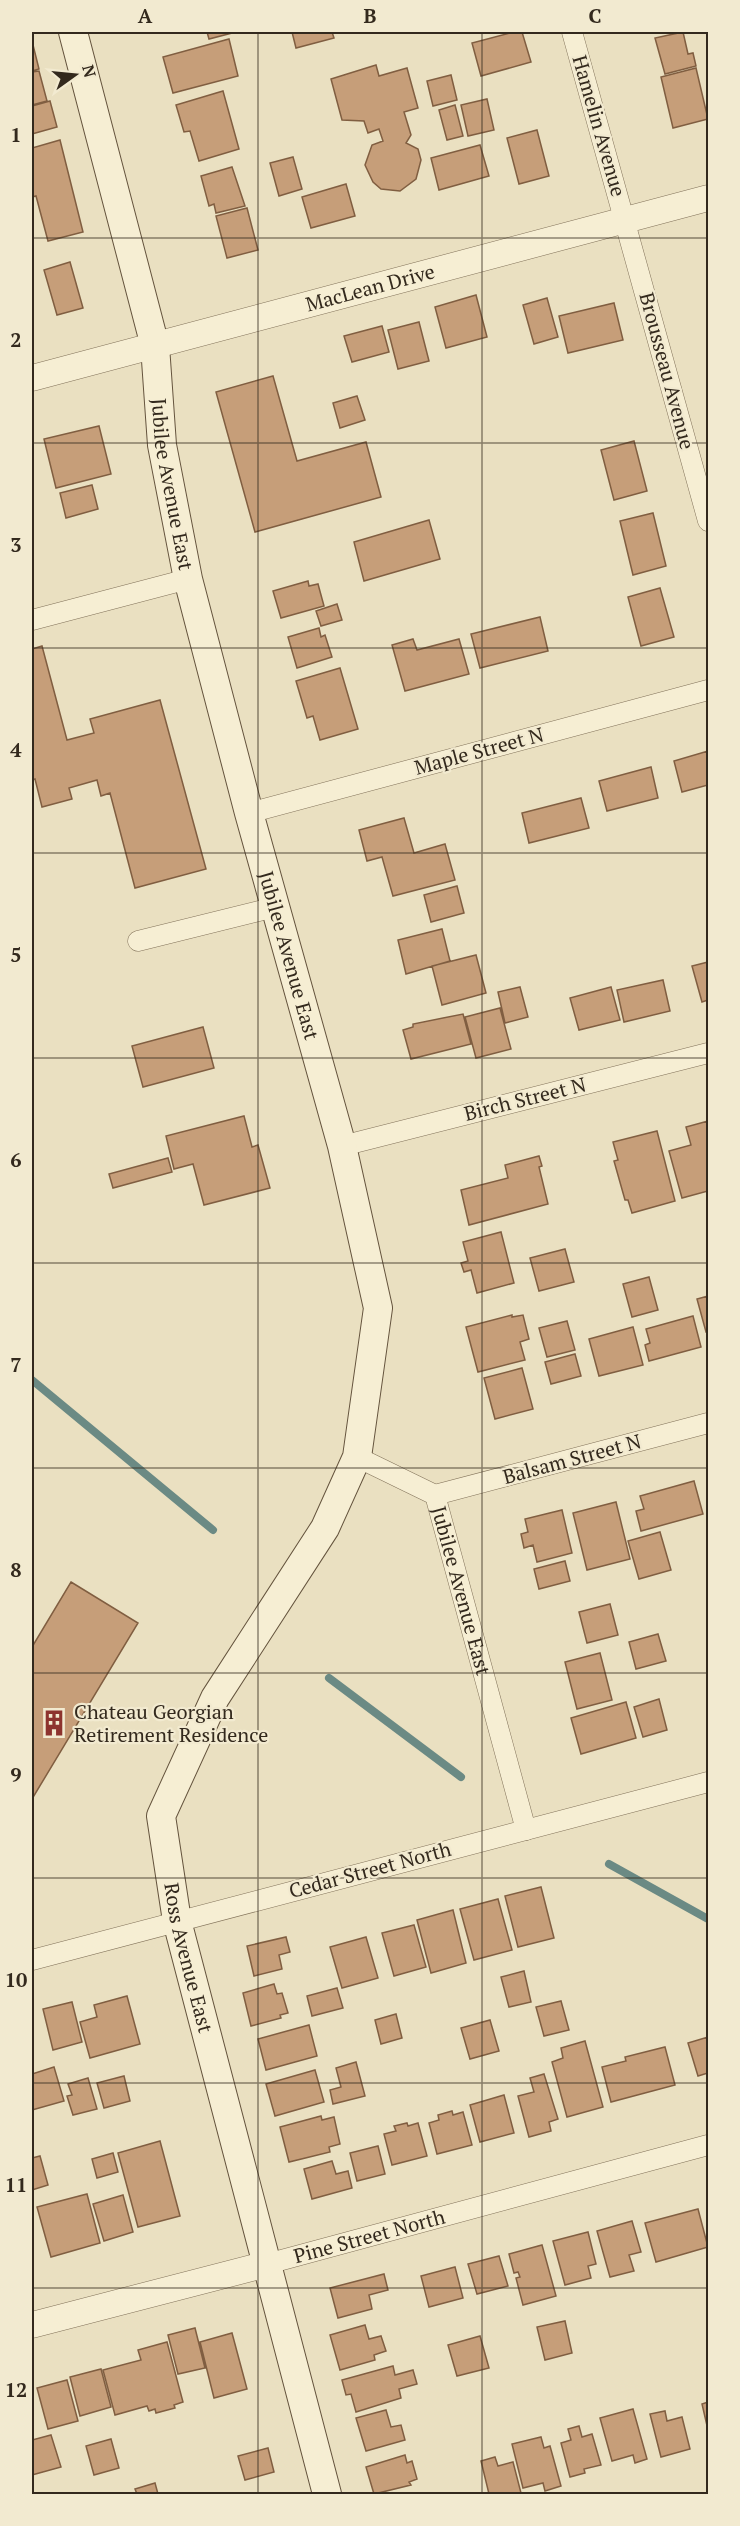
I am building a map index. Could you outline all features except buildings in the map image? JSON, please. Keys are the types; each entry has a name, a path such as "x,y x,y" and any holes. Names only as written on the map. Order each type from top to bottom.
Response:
{"main road":[{"name":"Jubilee Avenue East","path":"73,32 155,346 162,445 188,579 249,813 342,1146 378,1308 357,1457"},
{"name":"Ross Avenue East","path":"327,2494 177,1921 161,1816 215,1698 325,1528 357,1457"}],"street":[{"name":"Hamelin Avenue","path":"572,32 626,221"},
{"name":"MacLean Drive","path":"32,378 708,198"},
{"name":"Brousseau Avenue","path":"626,221 708,521"},
{"path":"32,620 188,579"},
{"name":"Maple Street N","path":"249,813 708,690"},
{"path":"138,941 275,907"},
{"name":"Birch Street N","path":"342,1146 708,1053"},
{"name":"Balsam Street N","path":"435,1495 708,1423"},
{"name":"Jubilee Avenue East","path":"357,1457 435,1495 526,1830"},
{"name":"Cedar Street North","path":"32,1960 708,1782"},
{"name":"Pine Street North","path":"32,2325 708,2145"}],"waterway":[{"path":"32,1380 213,1530"},
{"path":"329,1678 461,1777"},
{"path":"609,1864 708,1919"}],"place":[{"name":"Chateau Georgian Retirement Residence","path":"54,1723"}]}
